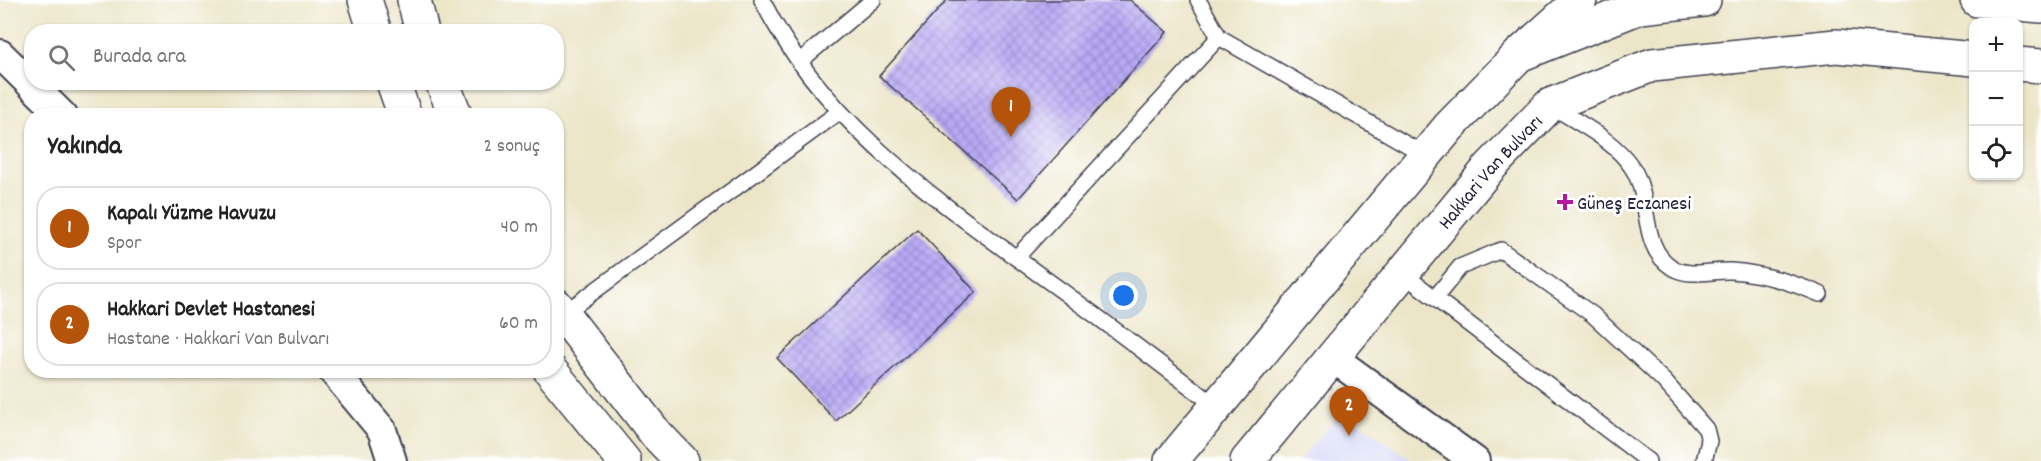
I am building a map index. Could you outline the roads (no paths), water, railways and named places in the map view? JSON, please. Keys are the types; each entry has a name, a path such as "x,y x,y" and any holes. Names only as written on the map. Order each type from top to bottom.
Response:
{"main road":[{"path":"365,0 372,24"},
{"path":"414,0 420,24"},
{"path":"1171,461 1425,155 1519,55 1580,0"},
{"path":"1519,55 1640,7 1704,0"},
{"path":"1977,0 2041,6"},
{"name":"Hakkari Van Bulvarı","path":"1247,461 1490,167 1550,105 1652,65 1836,46 1969,59"},
{"path":"2023,64 2041,66"},
{"path":"396,90 402,108"},
{"path":"445,90 453,108"},
{"path":"564,315 656,434 682,461"},
{"path":"557,378 624,461"}],"street":[{"path":"0,54 24,78"},
{"path":"37,90 55,108"},
{"path":"1333,358 1474,461"},
{"path":"339,378 382,430 392,461"}],"lane":[{"path":"762,0 799,62 839,112 878,152 1016,258 1216,406"},
{"path":"799,62 873,0"},
{"path":"1198,0 1219,37 1425,155"},
{"path":"1016,258 1219,37"},
{"path":"1550,105 1606,142 1633,168 1646,201 1651,238 1661,258 1673,268 1687,273 1732,271 1777,278 1820,294"},
{"path":"564,307 839,112"},
{"path":"1435,298 1460,267 1501,250 1593,315 1664,381 1706,429 1709,441 1704,461"},
{"path":"1402,273 1648,461"}],"place":[{"name":"Kapalı Yüzme Havuzu","path":"1011,137"},
{"name":"Güneş Eczanesi","path":"1565,202"},
{"name":"Hakkari Devlet Hastanesi","path":"1349,436"}]}
